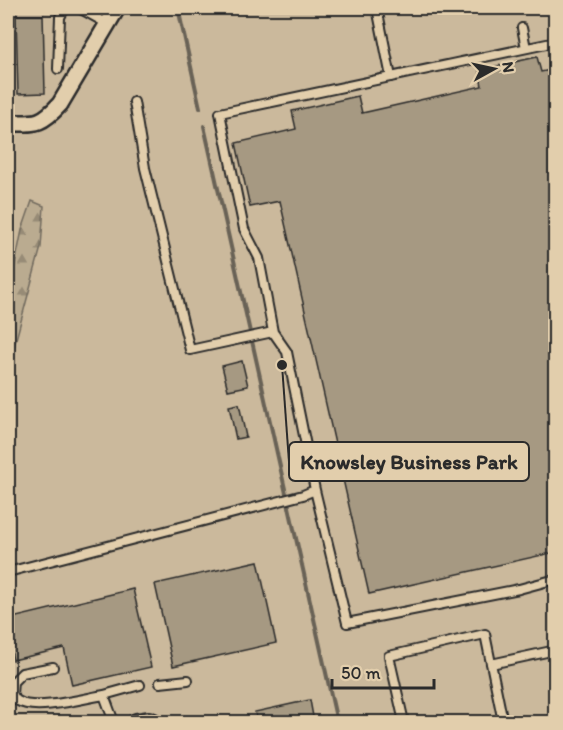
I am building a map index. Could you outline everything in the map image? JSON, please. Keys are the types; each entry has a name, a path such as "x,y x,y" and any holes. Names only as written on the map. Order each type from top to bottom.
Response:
{"street":[{"path":"8,123 31,123 43,120 50,115 60,104 117,8"},
{"path":"136,723 149,720 154,723"}],"lane":[{"path":"58,69 60,17 65,8"},
{"path":"80,8 108,24"},
{"path":"377,8 391,77"},
{"path":"522,28 526,48"},
{"path":"555,42 220,113 244,229 259,258 273,332 287,352 315,490 347,623 519,589 555,579"},
{"path":"134,102 145,168 190,350 273,332"},
{"path":"8,572 296,497 315,490"},
{"path":"404,723 389,656 485,634 503,723"},
{"path":"491,664 555,650"},
{"path":"53,667 22,673 13,682 12,694 18,702 45,706 104,695 140,685"},
{"path":"160,683 188,680"},
{"path":"104,695 114,723"}],"shaded area":[{"path":"8,8 555,8 555,722 8,722"}],"green space":[{"path":"32,201 44,206 41,247 15,343 8,384 8,299 22,230"}],"building":[{"path":"16,15 43,15 45,93 18,94"},
{"path":"537,57 541,72 556,69 556,552 369,594 280,201 250,207 236,143 296,129 292,111 358,96 362,113 482,86 479,70"},
{"path":"242,361 248,386 228,390 222,366"},
{"path":"239,404 246,437 236,439 229,406"},
{"path":"258,561 276,643 173,666 155,584"},
{"path":"133,589 151,667 72,685 64,648 13,660 8,638 8,619"},
{"path":"310,700 314,722 257,722 255,712"}],"waterway":[{"path":"178,8 200,108"},
{"path":"204,126 337,722"}],"place":[{"name":"Knowsley Business Park","path":"282,365"}]}
